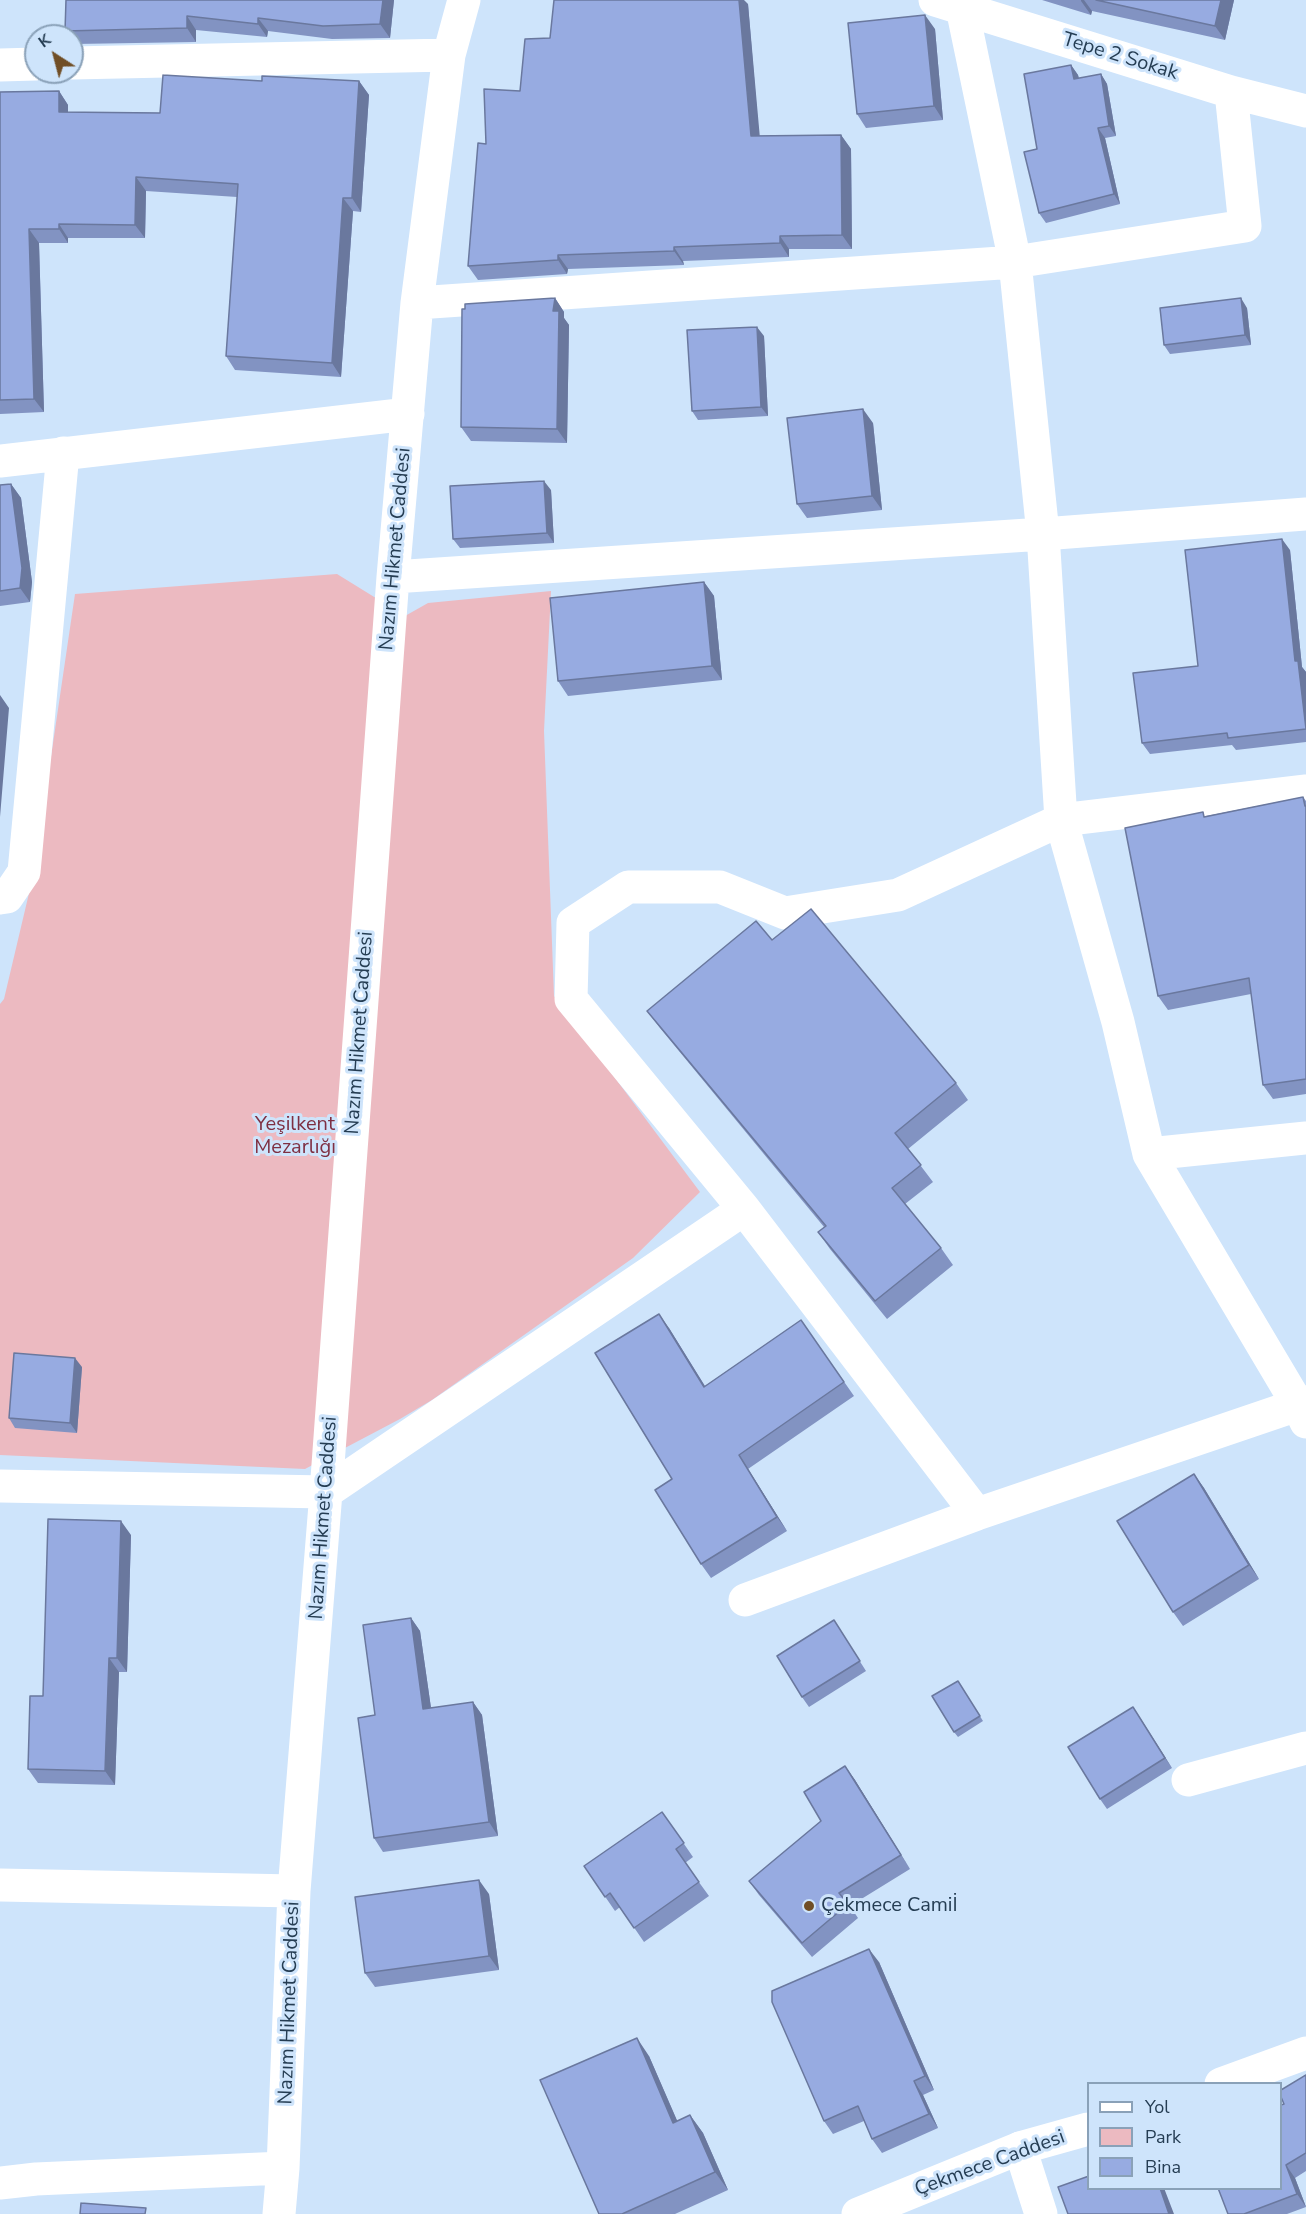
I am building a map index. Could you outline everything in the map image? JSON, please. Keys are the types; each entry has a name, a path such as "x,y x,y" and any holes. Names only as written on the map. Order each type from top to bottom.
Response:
{"street":[{"name":"Nazım Hikmet Caddesi","path":"279,2214 283,2168 294,1891 326,1492 393,577 417,303 449,55 464,0"},
{"path":"745,1600 977,1514 1303,1410 1149,1154 1118,1023 1061,820 1043,534 1015,262 948,4"},
{"name":"Tepe 2 Sokak","path":"948,4 1231,92 1306,111"},
{"path":"84,63 449,55"},
{"path":"0,65 24,64"},
{"path":"417,303 1015,262 1245,226 1231,92"},
{"path":"0,461 408,414"},
{"path":"0,898 7,897 24,872 63,453"},
{"path":"393,577 1043,534 1306,514"},
{"path":"977,1514 744,1209 571,999 573,923 628,887 720,887 785,913 898,895 1061,820 1306,791"},
{"path":"1149,1154 1306,1138"},
{"path":"0,1486 326,1492 744,1209"},
{"path":"1188,1780 1306,1748"},
{"path":"0,1885 294,1891"},
{"path":"1226,2082 1306,2053"},
{"name":"Çekmece Caddesi","path":"858,2214 1020,2148 1087,2130"},
{"path":"1020,2148 1041,2214"},
{"path":"0,2183 36,2179 283,2168"}],"green space":[{"name":"Yeşilkent Mezarlığı","path":"337,574 405,616 428,603 551,591 544,731 554,996 700,1192 633,1258 432,1400 305,1469 0,1455 0,1004 4,999 34,872 75,594"}],"building":[{"path":"66,0 383,0 380,24 323,26 258,18 258,24 187,16 187,28 84,31 84,24 65,24"},
{"path":"554,0 739,0 751,136 841,135 842,235 780,236 780,243 674,247 674,251 558,255 558,260 468,266 478,143 486,144 484,89 520,91 525,39 550,38"},
{"path":"1096,0 1221,0 1215,26"},
{"path":"925,15 934,106 857,114 848,23"},
{"path":"1071,65 1074,79 1101,74 1109,126 1098,128 1114,194 1039,213 1024,152 1037,149 1024,74"},
{"path":"163,75 262,81 262,76 359,81 352,198 343,198 332,363 226,356 238,184 136,177 135,225 59,224 59,229 29,229 34,399 0,400 0,92 59,91 59,112 160,113"},
{"path":"555,298 553,311 559,311 557,429 461,427 462,309 465,309 465,304"},
{"path":"1241,298 1245,335 1164,345 1160,308"},
{"path":"757,327 761,407 692,411 687,330"},
{"path":"863,409 872,496 797,504 787,418"},
{"path":"544,481 547,533 453,539 450,486"},
{"path":"11,484 22,568 20,588 0,591 0,485"},
{"path":"1282,539 1295,661 1298,661 1306,729 1228,738 1227,733 1142,743 1133,673 1198,666 1185,550"},
{"path":"704,582 712,666 558,681 550,598"},
{"path":"1303,797 1306,806 1306,1079 1263,1085 1249,978 1158,996 1125,828 1203,812 1204,817"},
{"path":"811,909 956,1083 895,1133 921,1165 892,1188 941,1248 875,1301 818,1232 826,1226 647,1011 756,921 772,940"},
{"path":"659,1314 704,1387 801,1320 844,1382 739,1455 777,1517 701,1564 655,1490 672,1479 595,1353"},
{"path":"14,1353 75,1358 70,1423 9,1418"},
{"path":"1194,1474 1249,1565 1173,1612 1117,1521"},
{"path":"48,1519 121,1521 117,1658 109,1658 105,1771 28,1769 30,1696 43,1696"},
{"path":"411,1618 423,1709 473,1702 489,1822 374,1838 358,1718 375,1715 363,1625"},
{"path":"834,1620 860,1661 802,1697 777,1656"},
{"path":"958,1681 980,1716 954,1732 932,1696"},
{"path":"1133,1707 1165,1758 1100,1799 1068,1747"},
{"path":"845,1766 901,1855 839,1893 848,1904 802,1943 749,1881 821,1821 804,1792"},
{"path":"662,1812 684,1843 676,1849 699,1882 634,1928 610,1893 605,1897 584,1866"},
{"path":"479,1880 489,1956 365,1973 355,1897"},
{"path":"869,1949 925,2076 914,2081 929,2114 872,2139 858,2106 824,2121 772,2002 772,1991"},
{"path":"637,2038 673,2123 690,2115 715,2172 622,2214 599,2214 540,2080"},
{"path":"1306,2075 1306,2153 1286,2165 1297,2194 1244,2214 1228,2214 1219,2190 1282,2190 1282,2105 1284,2104 1282,2089"},
{"path":"1087,2177 1087,2190 1161,2190 1169,2214 1068,2214 1058,2187"},
{"path":"81,2203 146,2208 145,2214 80,2214"}],"place":[{"name":"Çekmece Camiİ","path":"809,1906"}]}
